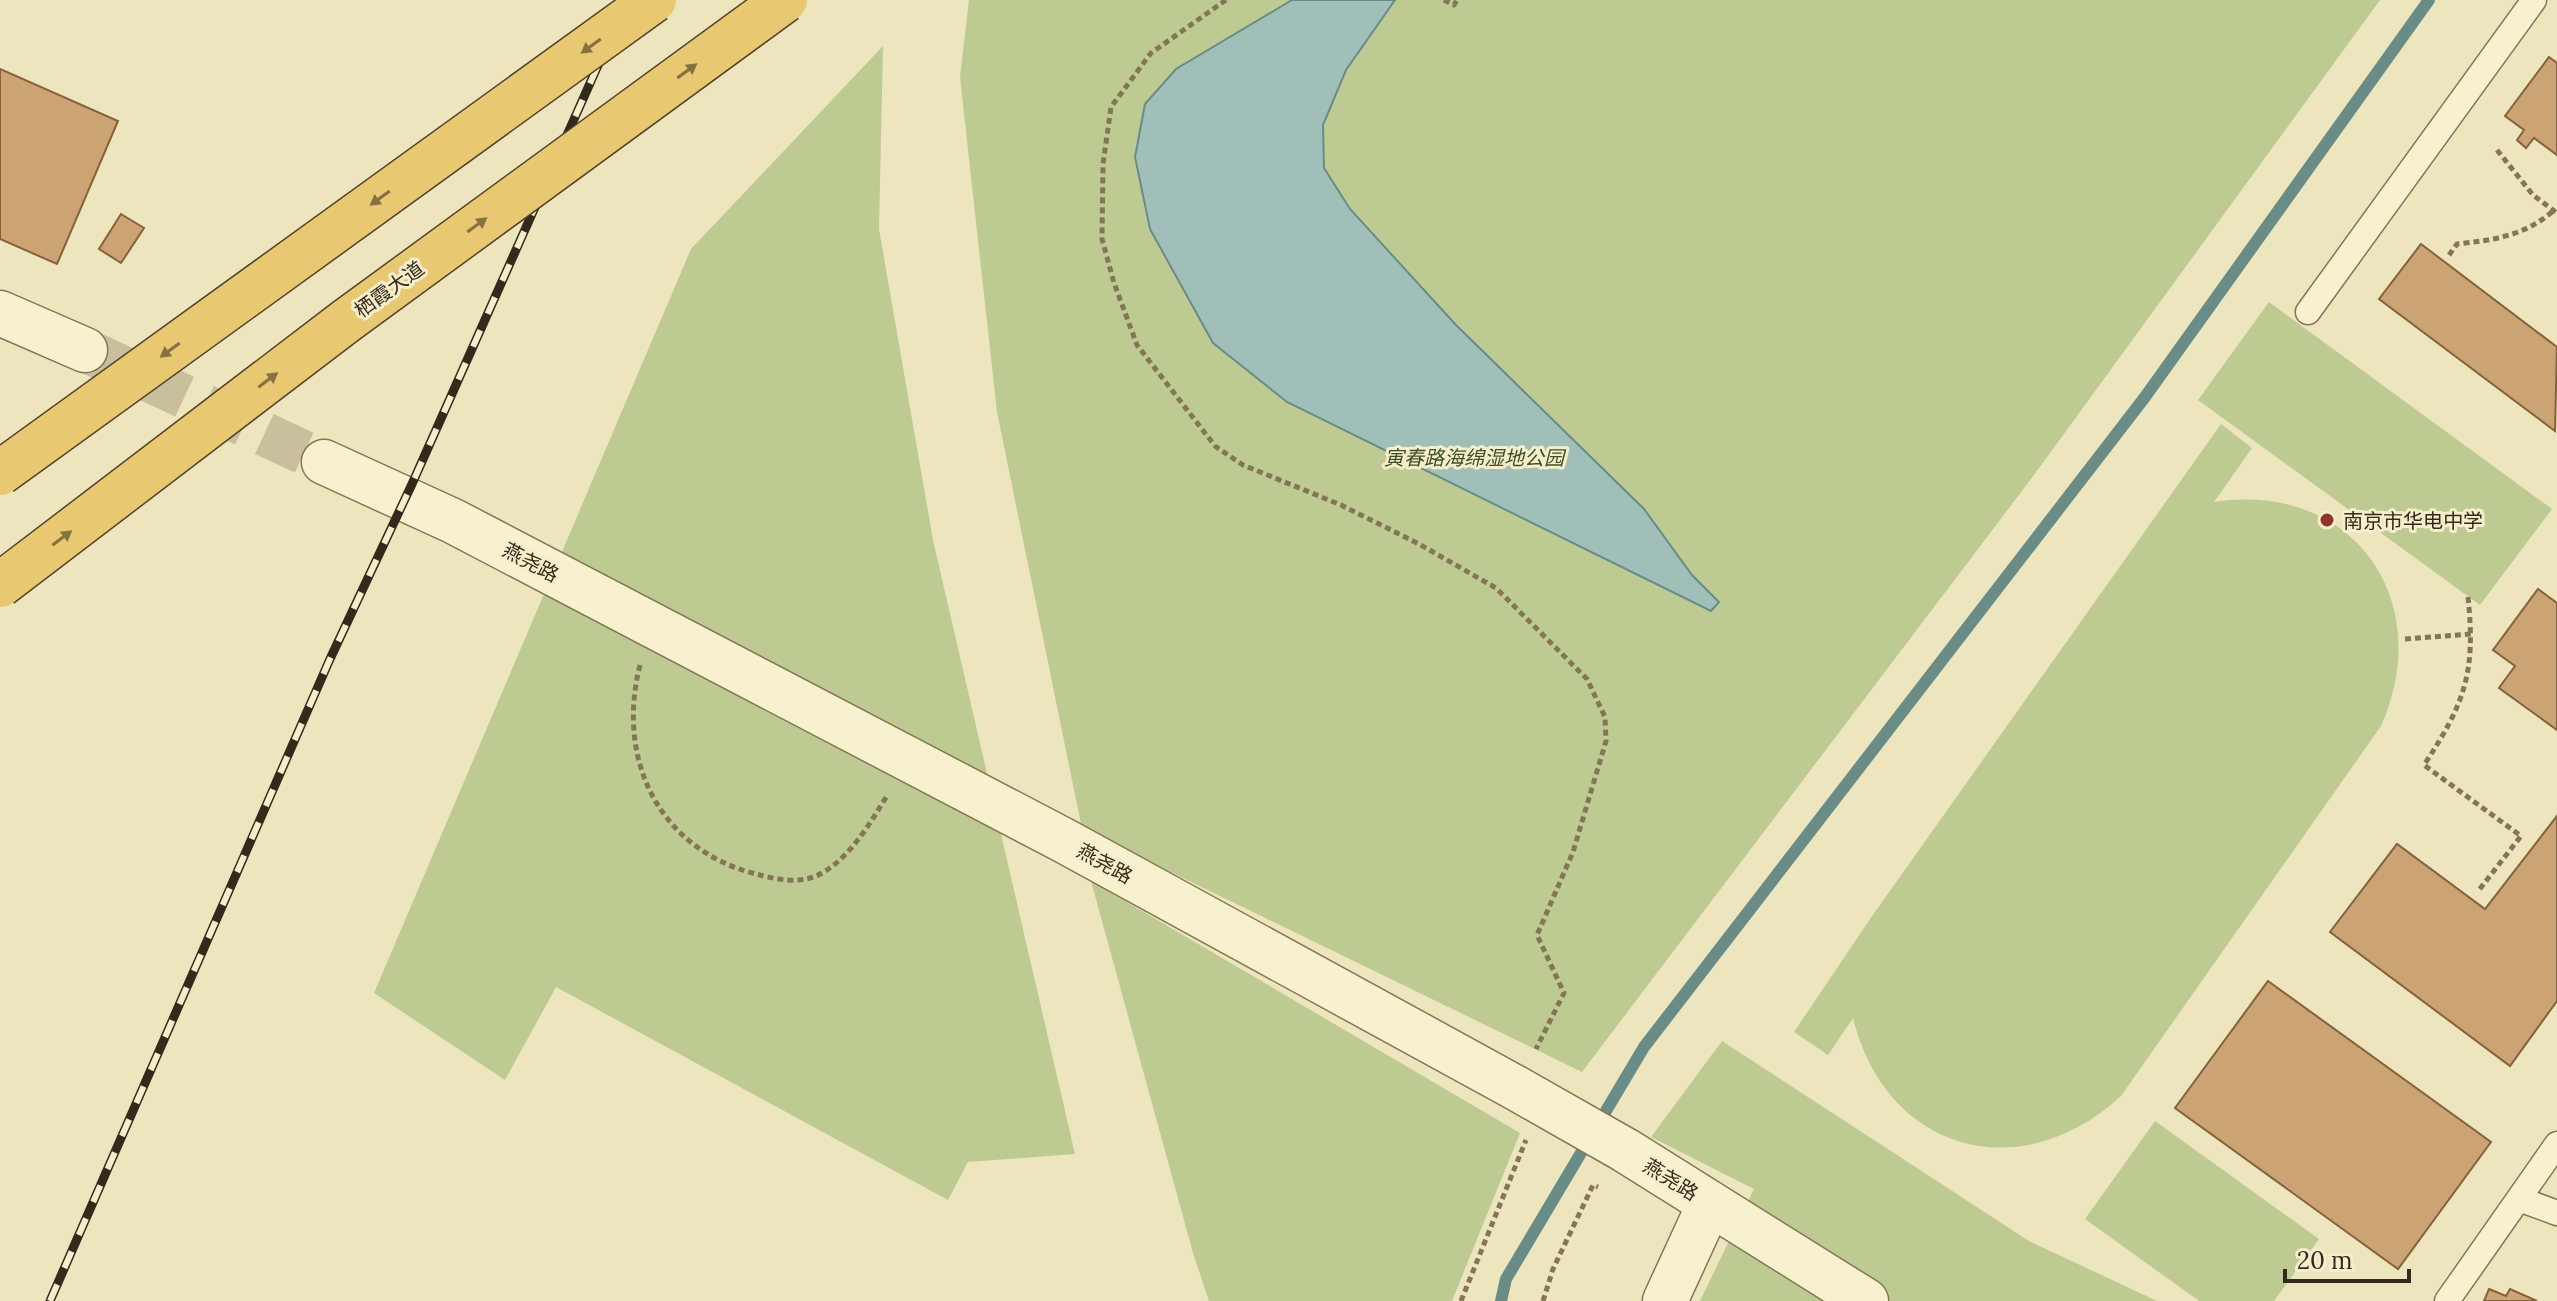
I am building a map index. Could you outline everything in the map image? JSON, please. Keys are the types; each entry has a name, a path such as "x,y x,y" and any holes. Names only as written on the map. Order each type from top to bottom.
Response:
{"highway":[{"path":"0,473 654,0"},
{"name":"栖霞大道","path":"0,585 346,321 785,0"}],"street":[{"path":"0,313 85,350"},
{"name":"燕尧路","path":"324,462 453,521 1077,847 1625,1150 1866,1301"},
{"path":"1665,1301 1710,1203"}],"lane":[{"path":"2308,312 2534,0"},
{"path":"2447,1301 2557,1144"},
{"path":"2519,1199 2557,1213"}],"path":[{"path":"1226,0 1151,53 1111,107 1103,164 1102,239 1137,345 1215,446 1243,465 1341,505 1419,544 1496,588 1587,679 1605,717 1606,741 1573,852 1537,935 1564,993 1516,1088 1529,1132 1461,1301"},
{"path":"1444,0 1454,5 1457,0"},
{"path":"2449,255 2457,244 2487,242 2534,228 2554,212 2514,174 2497,150"},
{"path":"2468,597 2471,664 2464,693 2451,725 2424,765 2521,836 2479,890"},
{"path":"650,623 635,685 632,732 641,772 662,816 693,845 732,868 795,880 816,876 841,859 891,790"},
{"path":"2405,639 2472,634"},
{"path":"1543,1301 1553,1269 1593,1185 1605,1192"}],"green space":[{"name":"寅春路海绵湿地公园","path":"969,0 2380,0 2034,475 1582,1072 1082,829 997,412 960,77"},
{"path":"883,46 879,229 933,540 1075,1154 968,1162 948,1200 556,987 505,1080 374,993 691,249"},
{"path":"2269,302 2552,509 2480,605 2198,400"},
{"path":"2221,424 2252,448 2214,502 2263,500 2307,510 2343,530 2371,559 2389,594 2398,635 2396,679 2381,726 2121,1096 2082,1125 2041,1142 2001,1148 1962,1142 1926,1126 1895,1100 1870,1064 1853,1018 1828,1055 1794,1032 1870,919"},
{"path":"1091,881 1520,1133 1452,1301 1209,1301 1193,1253"},
{"path":"1722,1041 2029,1241 2157,1301 1700,1301 1754,1189 1651,1137"},
{"path":"2155,1121 2319,1239 2274,1301 2199,1301 2085,1219"}],"water":[{"path":"1292,0 1395,0 1346,70 1323,125 1324,168 1350,209 1456,325 1644,509 1692,575 1719,602 1711,611 1287,402 1213,343 1150,229 1135,157 1145,104 1176,69"}],"building":[{"path":"2549,57 2557,63 2557,155 2534,138 2526,148 2517,140 2524,130 2505,116"},
{"path":"0,69 118,121 57,264 0,239"},
{"path":"121,214 144,228 121,263 99,249"},
{"path":"2421,244 2557,347 2555,431 2379,299"},
{"path":"2538,589 2557,603 2557,730 2499,688 2515,666 2493,650"},
{"path":"2557,816 2557,1001 2510,1066 2330,932 2397,844 2485,909"},
{"path":"2268,981 2491,1142 2398,1269 2175,1108"},
{"path":"2489,1289 2506,1296 2510,1289 2537,1301 2484,1301"}],"waterway":[{"path":"1501,1301 1506,1279 1644,1047 2145,397 2429,0"}],"tunnel":[{"path":"85,350 324,462"}],"railway":[{"path":"50,1301 330,659 412,484 627,0"}],"place":[{"name":"南京市华电中学","path":"2327,520"}]}
